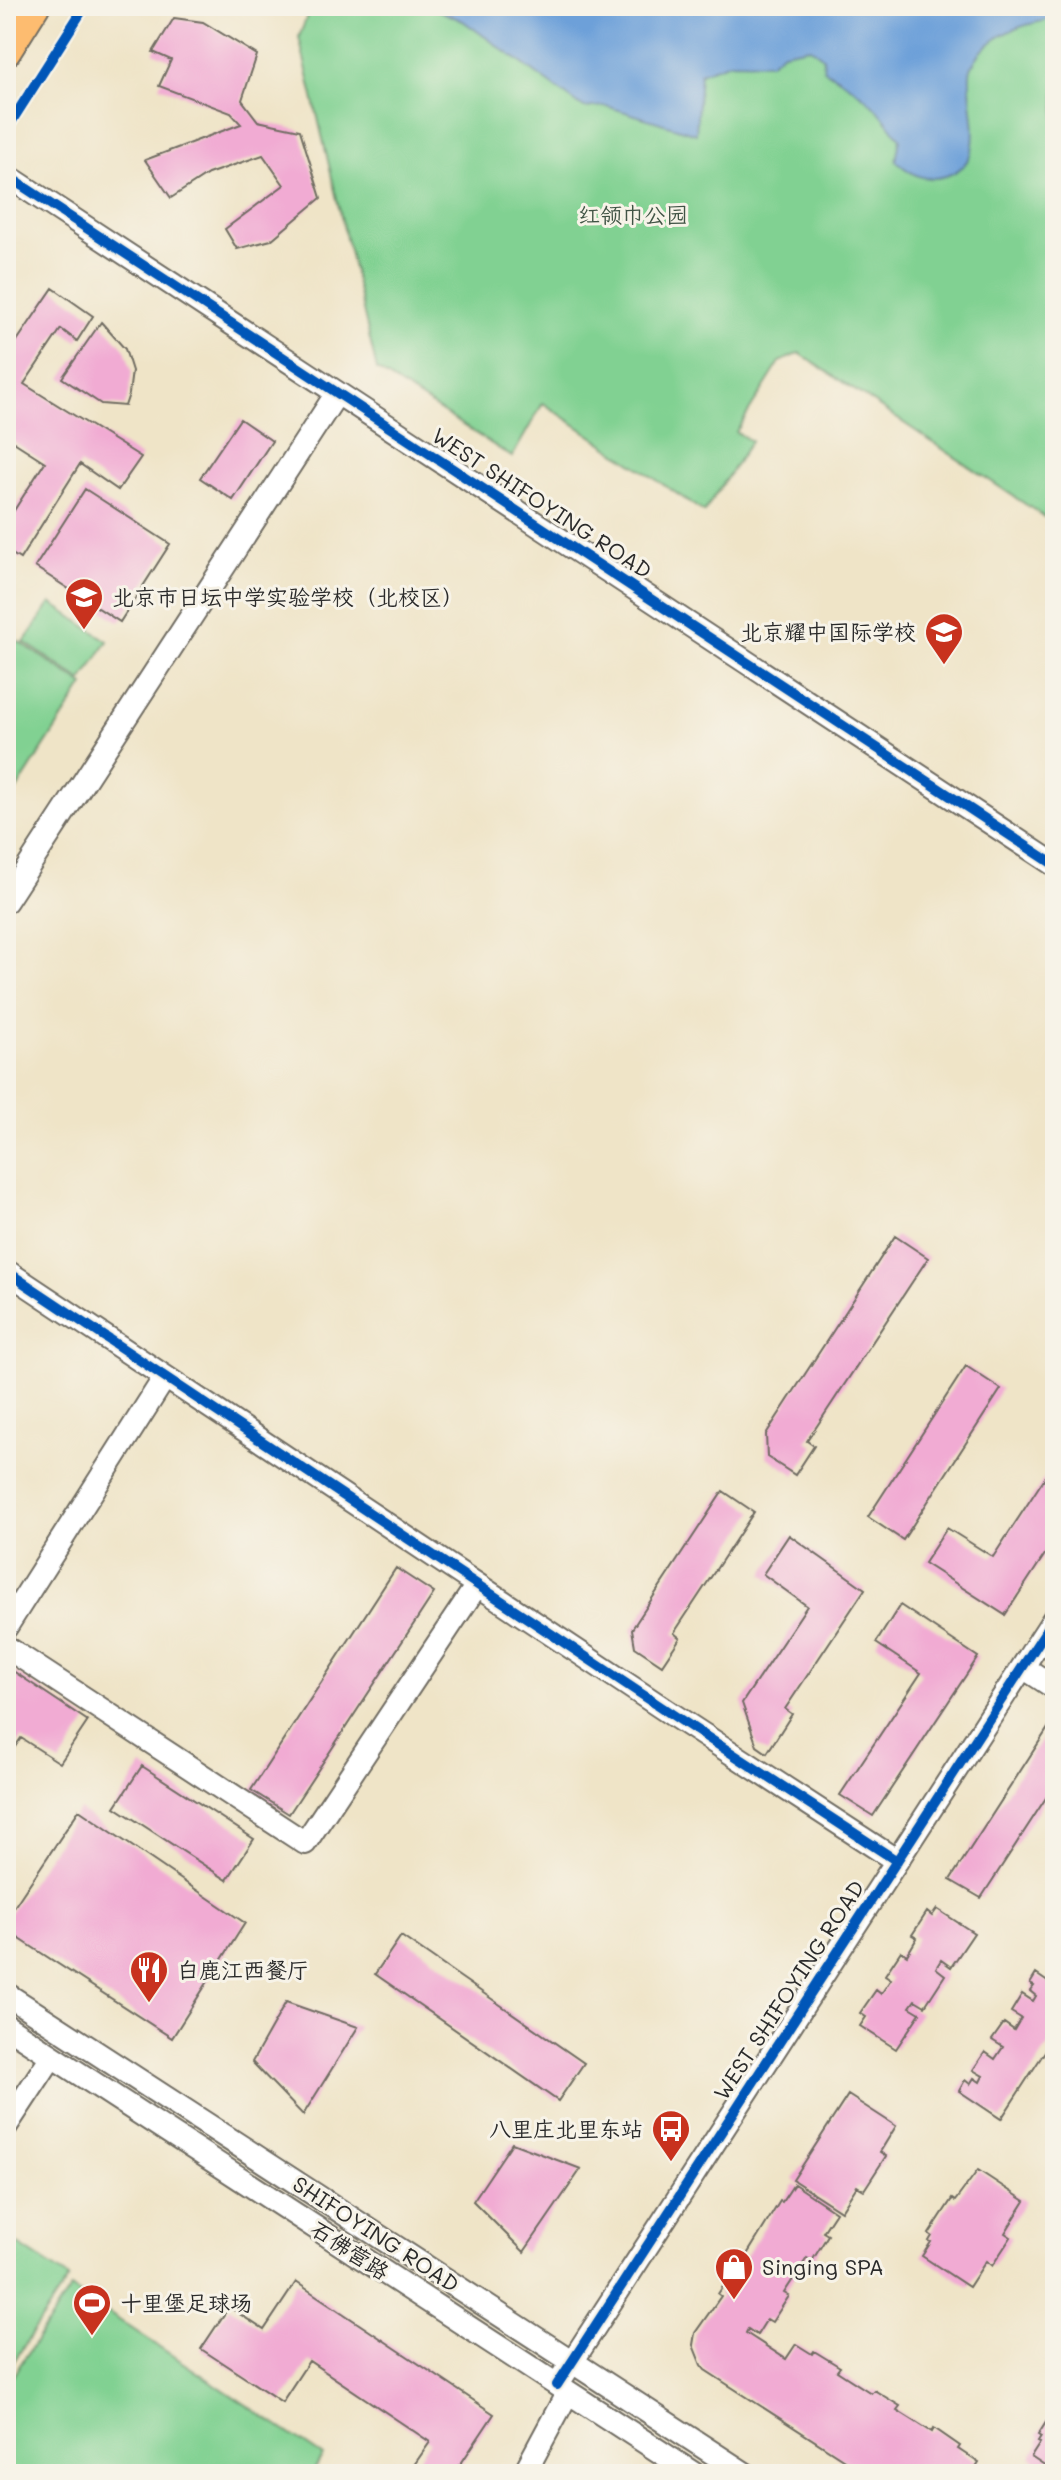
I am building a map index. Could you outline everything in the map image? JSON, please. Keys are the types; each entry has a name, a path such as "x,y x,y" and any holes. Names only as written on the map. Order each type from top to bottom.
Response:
{"main road":[{"path":"6,52 35,6"}],"street":[{"name":"WEST SHIFOYING ROAD","path":"6,175 1055,865"},
{"path":"6,901 337,393"},
{"path":"6,1271 897,1861"},
{"path":"6,1627 165,1377"},
{"path":"6,1647 305,1843 477,1585"},
{"name":"WEST SHIFOYING ROAD","path":"524,2474 572,2361 1055,1617"},
{"path":"1023,1667 1055,1688"},
{"name":"SHIFOYING ROAD","path":"6,1994 745,2474"},
{"name":"石佛营路","path":"6,2026 694,2474"},
{"path":"6,2126 52,2056"}],"green space":[{"name":"红领巾公园","path":"311,6 1055,6 1055,524 799,353 780,362 736,432 751,441 704,512 543,403 512,457 377,370 299,37"},
{"path":"51,603 108,641 82,681 24,642"},
{"path":"6,633 84,685 6,806"},
{"path":"6,2237 69,2278 6,2373"},
{"name":"十里堡足球场","path":"71,2288 323,2456 311,2474 6,2474 6,2386"}],"water":[{"path":"428,6 1055,6 1055,19 1007,32 979,55 970,75 972,150 959,169 946,176 925,178 908,171 896,161 900,139 892,127 866,99 824,70 823,57 810,47 783,52 770,63 730,62 700,73 696,134 606,106 584,108 463,21"}],"building":[{"path":"174,18 203,22 257,55 242,100 258,121 300,130 321,198 271,240 237,249 225,229 284,185 263,155 208,174 171,198 145,160 241,124 231,113 159,86 171,60 153,52"},
{"path":"53,288 93,316 77,341 61,329 24,384 141,457 118,490 80,464 20,559 6,550 6,523 45,462 6,437 6,357"},
{"path":"101,322 125,349 132,371 125,406 101,404 62,378"},
{"path":"240,419 272,441 233,500 200,478"},
{"path":"85,489 170,544 120,622 35,567"},
{"path":"895,1236 928,1258 807,1441 814,1446 795,1475 767,1457 766,1434"},
{"path":"966,1366 1001,1389 903,1540 868,1517"},
{"path":"1055,1462 1055,1539 1005,1615 924,1563 947,1528 993,1557"},
{"path":"723,1491 754,1512 674,1633 680,1638 662,1665 635,1647 632,1629"},
{"path":"789,1535 865,1589 785,1709 792,1714 767,1753 757,1746 742,1703 807,1606 763,1574"},
{"path":"396,1568 434,1593 289,1814 251,1790"},
{"path":"900,1605 978,1657 873,1816 840,1795 921,1673 876,1643"},
{"path":"7,1667 88,1721 60,1763 21,1738 6,1760"},
{"path":"1052,1722 1055,1724 1055,1784 981,1898 950,1880"},
{"path":"142,1766 254,1839 227,1880 115,1807"},
{"path":"79,1810 245,1923 172,2038 6,1930 6,1919"},
{"path":"937,1909 974,1933 951,1967 941,1960 936,1968 945,1975 925,2006 915,2000 910,2007 920,2013 896,2049 860,2026 866,2017 860,2013 876,1990 881,1994 891,1979 885,1975 901,1951 907,1955 917,1938 912,1935 927,1912 932,1916"},
{"path":"1055,1932 1055,1949 1047,1944"},
{"path":"401,1936 584,2063 558,2101 375,1974"},
{"path":"1036,1974 1055,1987 1055,2036 1001,2119 959,2091 965,2080 970,2084 974,2078 980,2082 983,2076 973,2070 985,2052 995,2059 1003,2047 992,2040 1004,2023 1014,2030 1021,2018 1011,2012 1022,1994 1033,2001 1036,1996 1030,1991 1034,1986 1030,1984"},
{"path":"286,2002 358,2027 303,2115 252,2062"},
{"path":"848,2095 896,2126 880,2152 886,2156 864,2190 857,2186 841,2211 793,2180"},
{"path":"512,2143 581,2169 524,2252 473,2201"},
{"path":"978,2170 1025,2201 1005,2233 1011,2237 992,2266 986,2261 969,2287 922,2256 931,2242 932,2236 929,2234 952,2199 955,2201"},
{"path":"794,2184 836,2212 823,2232 828,2235 812,2261 807,2258 784,2293 789,2296 772,2322 767,2319 757,2335 748,2329 746,2333 786,2359 796,2344 840,2367 837,2371 871,2393 874,2390 900,2406 897,2410 932,2432 934,2428 960,2446 958,2449 979,2463 972,2474 866,2474 701,2365 693,2345 695,2333 721,2296 718,2294 740,2260 743,2261"},
{"path":"296,2282 494,2414 454,2474 429,2474 414,2465 430,2442 309,2361 282,2402 201,2349 229,2307 264,2330"},
{"path":"1055,2408 1055,2473 1031,2457 1040,2443 1041,2437 1038,2435"}],"cycle path":[{"path":"6,130 85,6"},
{"path":"6,175 1055,865"},
{"path":"6,1271 897,1861"},
{"path":"557,2385 1055,1617"}],"place":[{"name":"北京市日坛中学实验学校（北校区）","path":"84,631"},
{"name":"北京耀中国际学校","path":"944,666"},
{"name":"白鹿江西餐厅","path":"149,2004"},
{"name":"八里庄北里东站","path":"671,2163"},
{"name":"Singing SPA","path":"734,2301"},
{"name":"十里堡足球场","path":"92,2337"}]}
